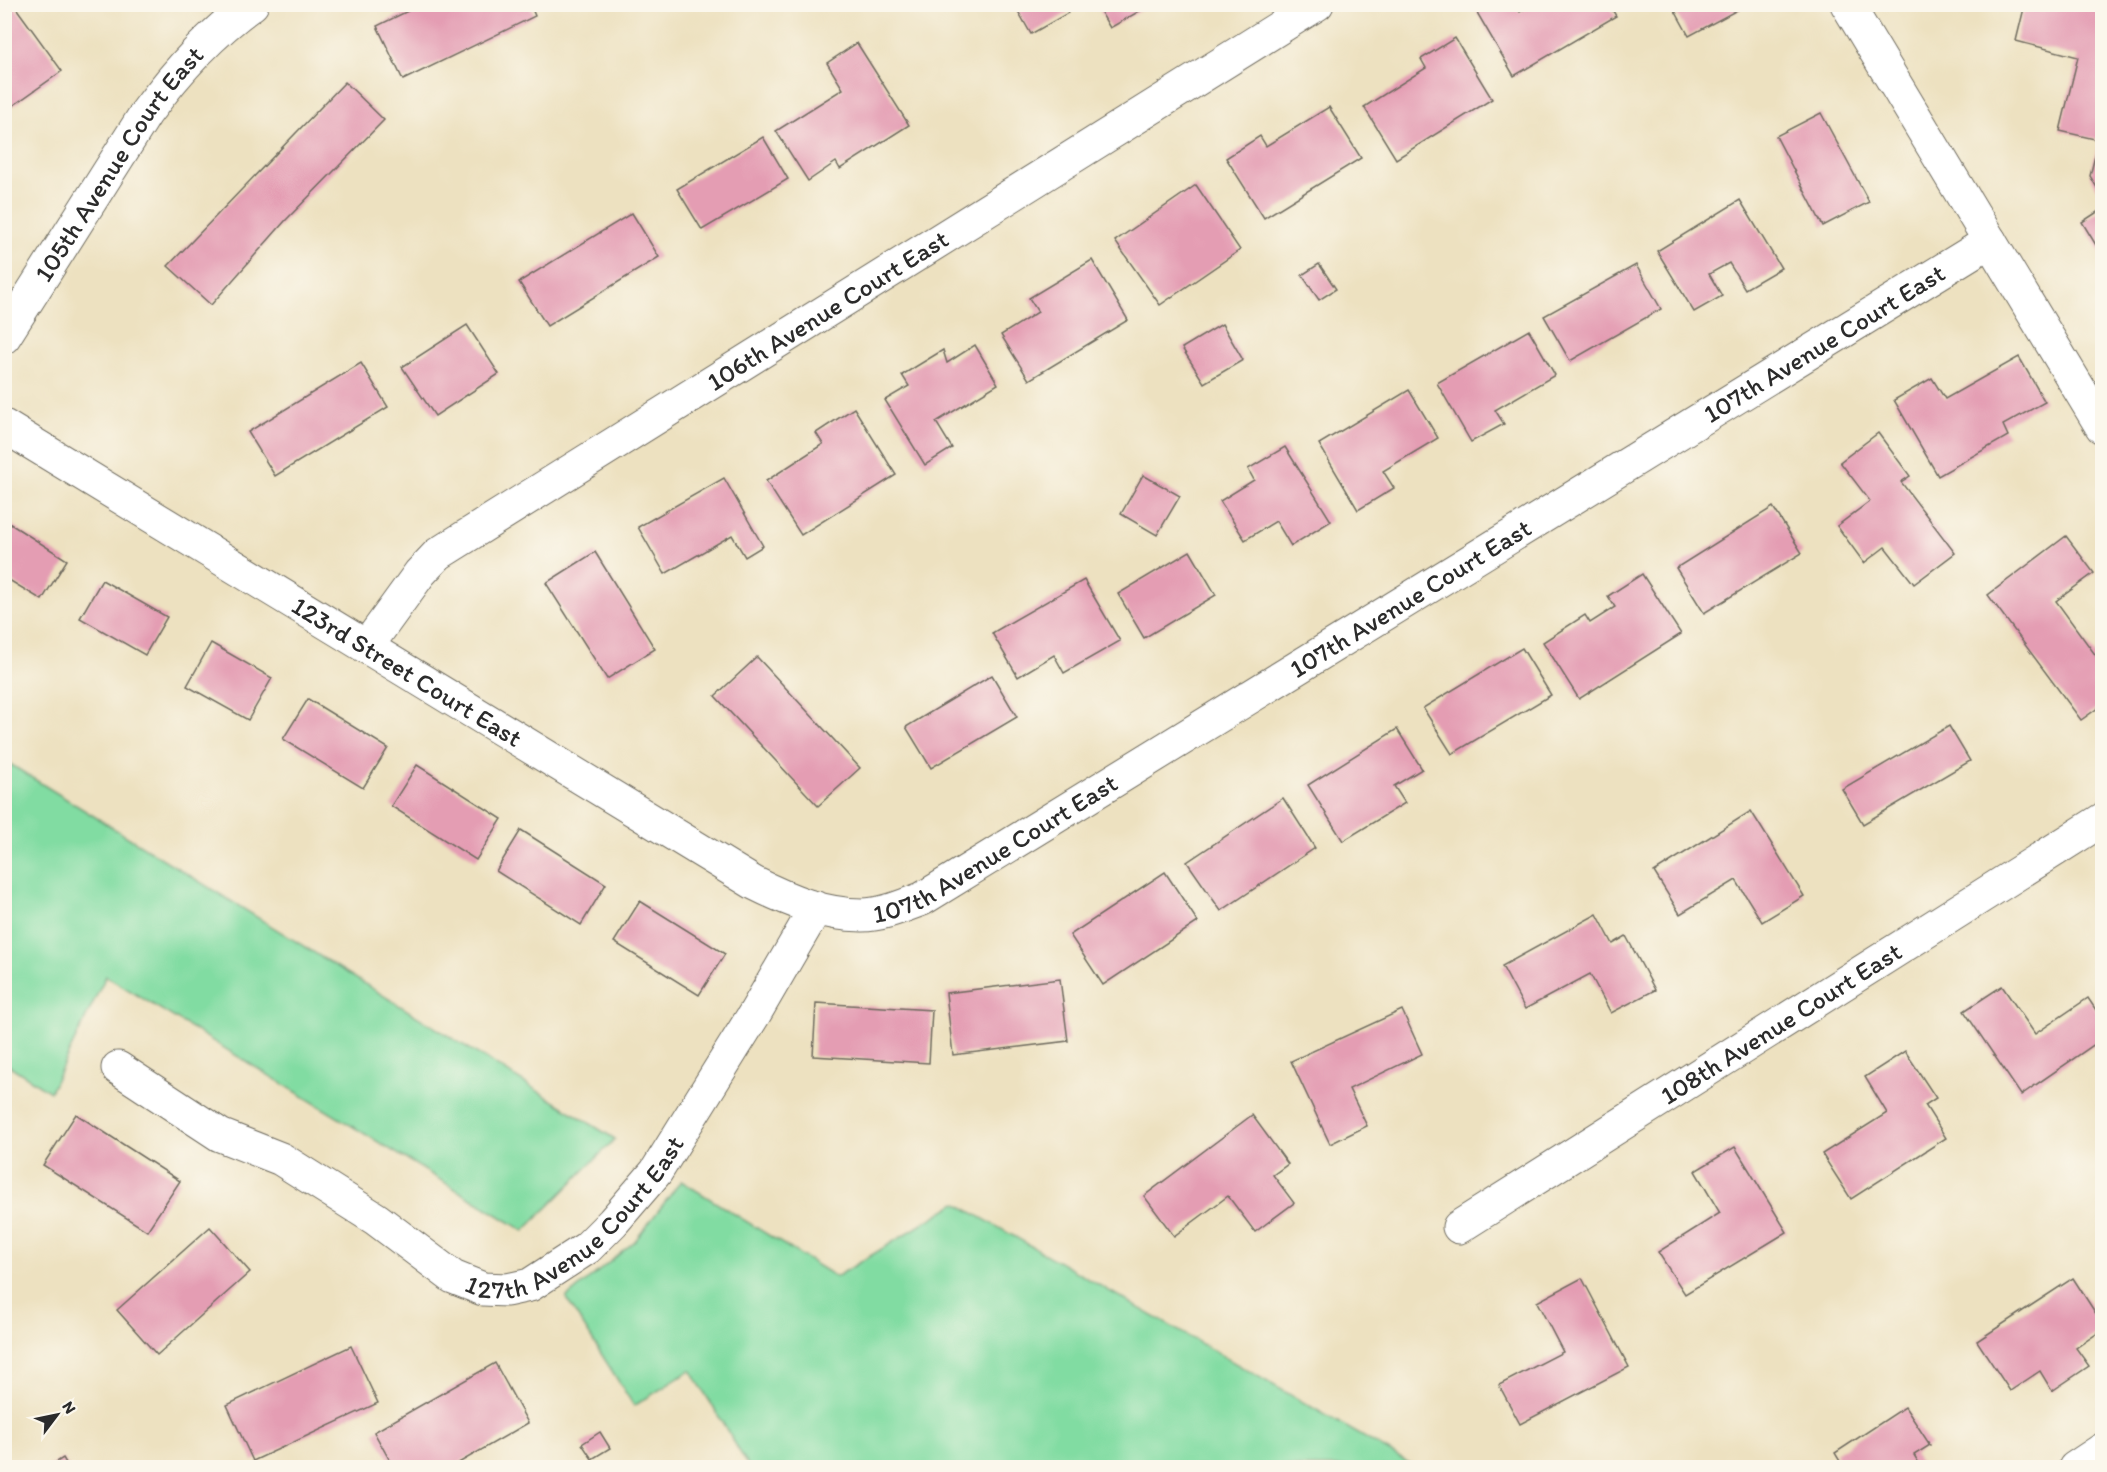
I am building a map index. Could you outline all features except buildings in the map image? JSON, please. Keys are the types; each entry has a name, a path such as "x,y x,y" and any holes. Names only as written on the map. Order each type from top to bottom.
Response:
{"street":[{"name":"105th Avenue Court East","path":"4,338 139,123 164,89 191,57 252,4"},
{"name":"106th Avenue Court East","path":"367,646 420,573 438,554 1317,4"},
{"path":"1847,4 2103,427"},
{"name":"107th Avenue Court East","path":"816,908 863,915 887,911 922,899 1990,241"},
{"name":"123rd Street Court East","path":"4,426 754,883 784,898 816,908"},
{"name":"108th Avenue Court East","path":"1459,1227 2103,820"},
{"name":"127th Avenue Court East","path":"118,1068 220,1135 281,1159 376,1219 453,1277 483,1289 507,1290 530,1286 587,1248 656,1172 755,1013 816,908"},
{"path":"2075,1467 2103,1450"}],"green space":[{"path":"5,761 615,1139 524,1231 106,976 50,1092 5,1063"},
{"path":"681,1181 836,1277 956,1203 1416,1467 749,1467 691,1370 634,1406 566,1298 635,1241"}]}
